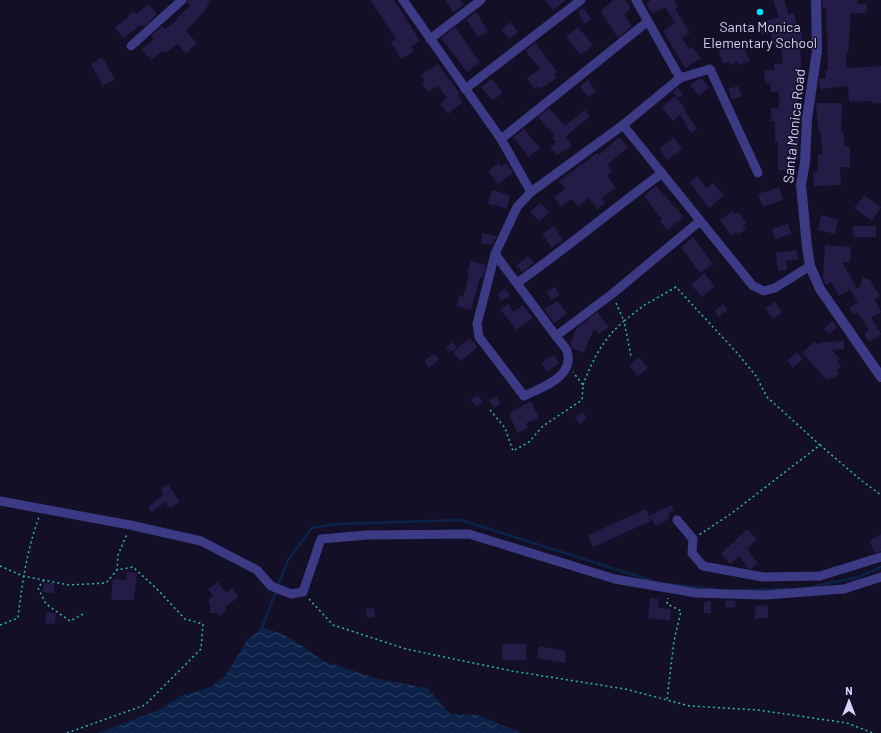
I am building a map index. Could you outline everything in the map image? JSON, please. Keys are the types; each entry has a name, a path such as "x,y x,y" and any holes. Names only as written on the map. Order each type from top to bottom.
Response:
{"street":[{"path":"131,46 182,0"},
{"path":"403,0 501,139 531,192"},
{"path":"430,39 481,0"},
{"path":"465,89 581,0"},
{"path":"636,0 680,78"},
{"name":"Santa Monica Road","path":"816,0 817,51 807,119 805,162 801,185 810,266 820,289 881,377"},
{"path":"501,139 648,22"},
{"path":"495,254 567,351 568,366 561,377 524,396 479,336 477,324 495,254 517,207 531,192 623,125 680,78 710,69 758,174"},
{"path":"623,125 753,286 764,291 775,288 810,266"},
{"path":"517,283 562,251 615,207 662,174"},
{"path":"556,336 612,294 700,221"},
{"path":"0,501 130,525 200,542 257,570 271,586 291,594 303,592 321,539 366,534 469,534 615,579 696,592 766,594 844,589 881,577"},
{"path":"677,520 693,539 692,553 703,566 763,577 820,576 881,557"}],"path":[{"path":"490,410 505,428 513,451 529,442 543,426 582,400 583,384 591,364 609,334 643,306 676,287 738,354 756,376 767,397 862,481 881,494"},
{"path":"612,294 624,322 631,356"},
{"path":"568,366 583,384"},
{"path":"693,539 732,513 820,445"},
{"path":"0,625 18,618 23,576 32,537 42,508"},
{"path":"0,566 23,576 69,585 106,583 117,570 118,555 130,525"},
{"path":"67,733 145,705 201,650 203,624 185,619 156,588 133,567 117,570"},
{"path":"44,580 38,588 46,604 70,621 85,613"},
{"path":"667,700 674,641 681,611 667,604 669,588"},
{"path":"303,592 333,624 406,650 512,671 625,689 690,706 758,710 847,723 873,733"}],"water":[{"path":"262,627 282,634 303,646 323,661 379,679 427,688 450,714 477,715 522,733 98,733 161,709 181,696 210,687 226,675 247,640"}],"building":[{"path":"188,0 212,0 206,6 208,7 186,31 197,43 186,53 177,44 166,53 163,50 151,60 142,49 154,39 151,36 162,26 165,29 177,20 176,19 190,6 187,3"},
{"path":"370,0 394,0 420,41 411,47 414,51 401,59 391,42 396,39"},
{"path":"445,0 461,0 464,5 453,12"},
{"path":"545,0 566,0 553,10"},
{"path":"613,0 625,0 631,8 624,14 632,26 618,38 601,11"},
{"path":"651,0 677,0 674,1 678,7 675,9 690,33 682,38 689,49 693,47 701,59 685,68 663,31 675,23 665,7 652,14 646,3"},
{"path":"773,0 784,0 789,15 794,13 798,30 801,30 803,47 800,47 802,73 798,73 798,108 802,108 798,159 795,159 795,170 778,170 778,142 775,142 775,121 771,121 771,108 779,108 779,92 771,92 770,83 765,83 764,71 775,70 774,64 783,64 780,44 772,44 771,33 761,35 758,23 779,17"},
{"path":"822,0 858,0 858,4 867,4 867,13 851,13 848,53 846,53 847,68 881,66 881,103 873,104 872,101 849,102 848,86 820,89 819,79 826,78 825,70 828,70 826,8 823,8"},
{"path":"149,4 157,14 144,27 142,25 138,27 123,38 115,27 129,17 128,15 134,11 136,14"},
{"path":"584,8 591,19 585,24 578,12"},
{"path":"476,12 488,31 478,37 466,19"},
{"path":"510,22 518,32 509,39 502,30"},
{"path":"455,27 480,62 467,72 441,38"},
{"path":"578,27 593,45 581,55 566,37"},
{"path":"741,41 750,61 739,65 738,62 730,65 729,62 723,64 718,49"},
{"path":"535,43 557,72 554,74 557,78 540,89 538,86 534,89 527,78 540,69 525,50"},
{"path":"102,57 115,79 103,86 91,64"},
{"path":"438,64 460,94 458,95 463,102 448,114 440,104 447,98 438,86 428,92 422,84 425,82 421,75"},
{"path":"701,78 709,87 699,96 690,85"},
{"path":"492,79 503,92 493,101 481,87"},
{"path":"588,80 596,91 588,97 580,86"},
{"path":"738,86 742,96 732,100 728,89"},
{"path":"678,87 683,94 678,98 673,92"},
{"path":"675,96 686,110 685,111 697,129 691,133 680,115 673,121 662,107"},
{"path":"816,103 842,103 841,131 843,131 845,147 850,147 850,167 840,167 841,185 814,186 813,172 818,172 818,154 823,154 820,131 818,131"},
{"path":"549,108 565,126 585,110 590,116 565,137 572,146 557,155 550,147 556,142 552,138 555,136 538,117"},
{"path":"524,129 540,148 529,157 513,137"},
{"path":"619,137 628,147 607,165 612,171 607,176 616,188 602,198 605,203 597,209 589,198 578,206 571,199 561,207 554,197 565,189 559,181 597,153 599,155"},
{"path":"674,138 682,149 667,160 659,149"},
{"path":"499,163 501,167 506,163 513,173 498,184 488,171"},
{"path":"697,176 707,188 713,183 724,195 709,208 689,182"},
{"path":"656,186 684,217 667,230 660,221 662,219 644,196"},
{"path":"779,187 783,200 763,207 758,194"},
{"path":"492,190 510,195 507,208 488,204"},
{"path":"864,195 881,207 872,221 854,208"},
{"path":"541,203 549,213 539,221 530,211"},
{"path":"733,211 735,214 738,212 746,223 743,225 746,229 738,235 736,232 731,236 720,220"},
{"path":"821,215 838,219 835,234 818,230"},
{"path":"788,224 792,234 775,239 772,229"},
{"path":"554,226 563,240 552,248 542,234"},
{"path":"853,226 876,226 876,237 853,237"},
{"path":"482,233 497,236 492,245 481,243"},
{"path":"693,237 713,264 700,273 681,247"},
{"path":"825,245 851,247 850,262 842,262 858,290 863,277 871,280 880,296 875,300 881,312 871,318 881,334 869,342 864,334 869,330 857,312 854,314 849,308 858,302 850,290 839,296 831,282 826,285 823,278"},
{"path":"796,250 798,259 786,261 787,270 778,271 776,253"},
{"path":"528,256 534,263 522,272 516,266"},
{"path":"471,261 486,265 483,278 480,278 471,310 456,306 460,296 463,297"},
{"path":"704,273 715,286 702,297 691,285"},
{"path":"555,287 560,295 551,300 546,292"},
{"path":"505,288 510,296 501,301 497,294"},
{"path":"558,301 567,314 554,323 544,309"},
{"path":"775,302 782,312 773,319 765,308"},
{"path":"508,304 513,312 523,305 533,318 516,330 500,309"},
{"path":"723,304 727,310 719,317 715,311"},
{"path":"597,312 609,327 599,334 594,328 584,353 572,348 570,344 576,329"},
{"path":"832,321 837,327 829,334 824,329"},
{"path":"470,338 478,347 460,361 453,352"},
{"path":"844,341 844,349 832,350 840,359 837,362 841,367 836,370 839,374 833,379 830,377 827,380 802,353 814,342 819,344 822,342"},
{"path":"453,342 457,348 450,352 446,347"},
{"path":"797,352 803,359 793,368 787,361"},
{"path":"434,354 439,360 429,368 424,361"},
{"path":"554,355 560,363 547,372 541,363"},
{"path":"639,357 648,368 638,376 629,365"},
{"path":"477,395 483,401 477,407 471,400"},
{"path":"496,396 501,403 494,408 489,401"},
{"path":"531,401 539,418 526,423 528,428 517,433 509,413"},
{"path":"583,412 587,418 580,424 575,418"},
{"path":"168,484 180,502 170,508 165,502 152,512 148,507 164,494 161,489"},
{"path":"671,505 674,510 668,515 669,519 656,526 649,516"},
{"path":"646,509 651,521 593,547 588,535"},
{"path":"747,529 757,539 747,549 758,563 751,569 748,568 739,556 730,564 721,554"},
{"path":"881,534 881,551 875,553 869,541"},
{"path":"127,572 137,573 134,600 111,600 113,579 126,580"},
{"path":"218,582 226,593 232,588 239,597 225,607 227,610 219,616 217,613 210,613 210,604 208,600 213,596 208,589"},
{"path":"44,583 54,583 54,593 43,592"},
{"path":"650,598 659,599 658,608 671,609 670,621 648,618"},
{"path":"735,600 736,607 726,608 725,601"},
{"path":"711,601 711,613 704,613 704,602"},
{"path":"768,605 768,618 755,619 755,606"},
{"path":"374,608 375,617 367,618 366,609"},
{"path":"46,612 56,613 55,624 45,623"},
{"path":"502,644 526,644 526,660 502,660"},
{"path":"539,646 566,651 565,663 537,658"}],"waterway":[{"path":"261,630 288,560 312,528 336,524 461,520 653,581"},
{"path":"811,587 859,577 881,567"},
{"path":"667,584 714,589"},
{"path":"739,590 788,589"}],"place":[{"name":"Santa Monica Elementary School","path":"760,12"}]}
